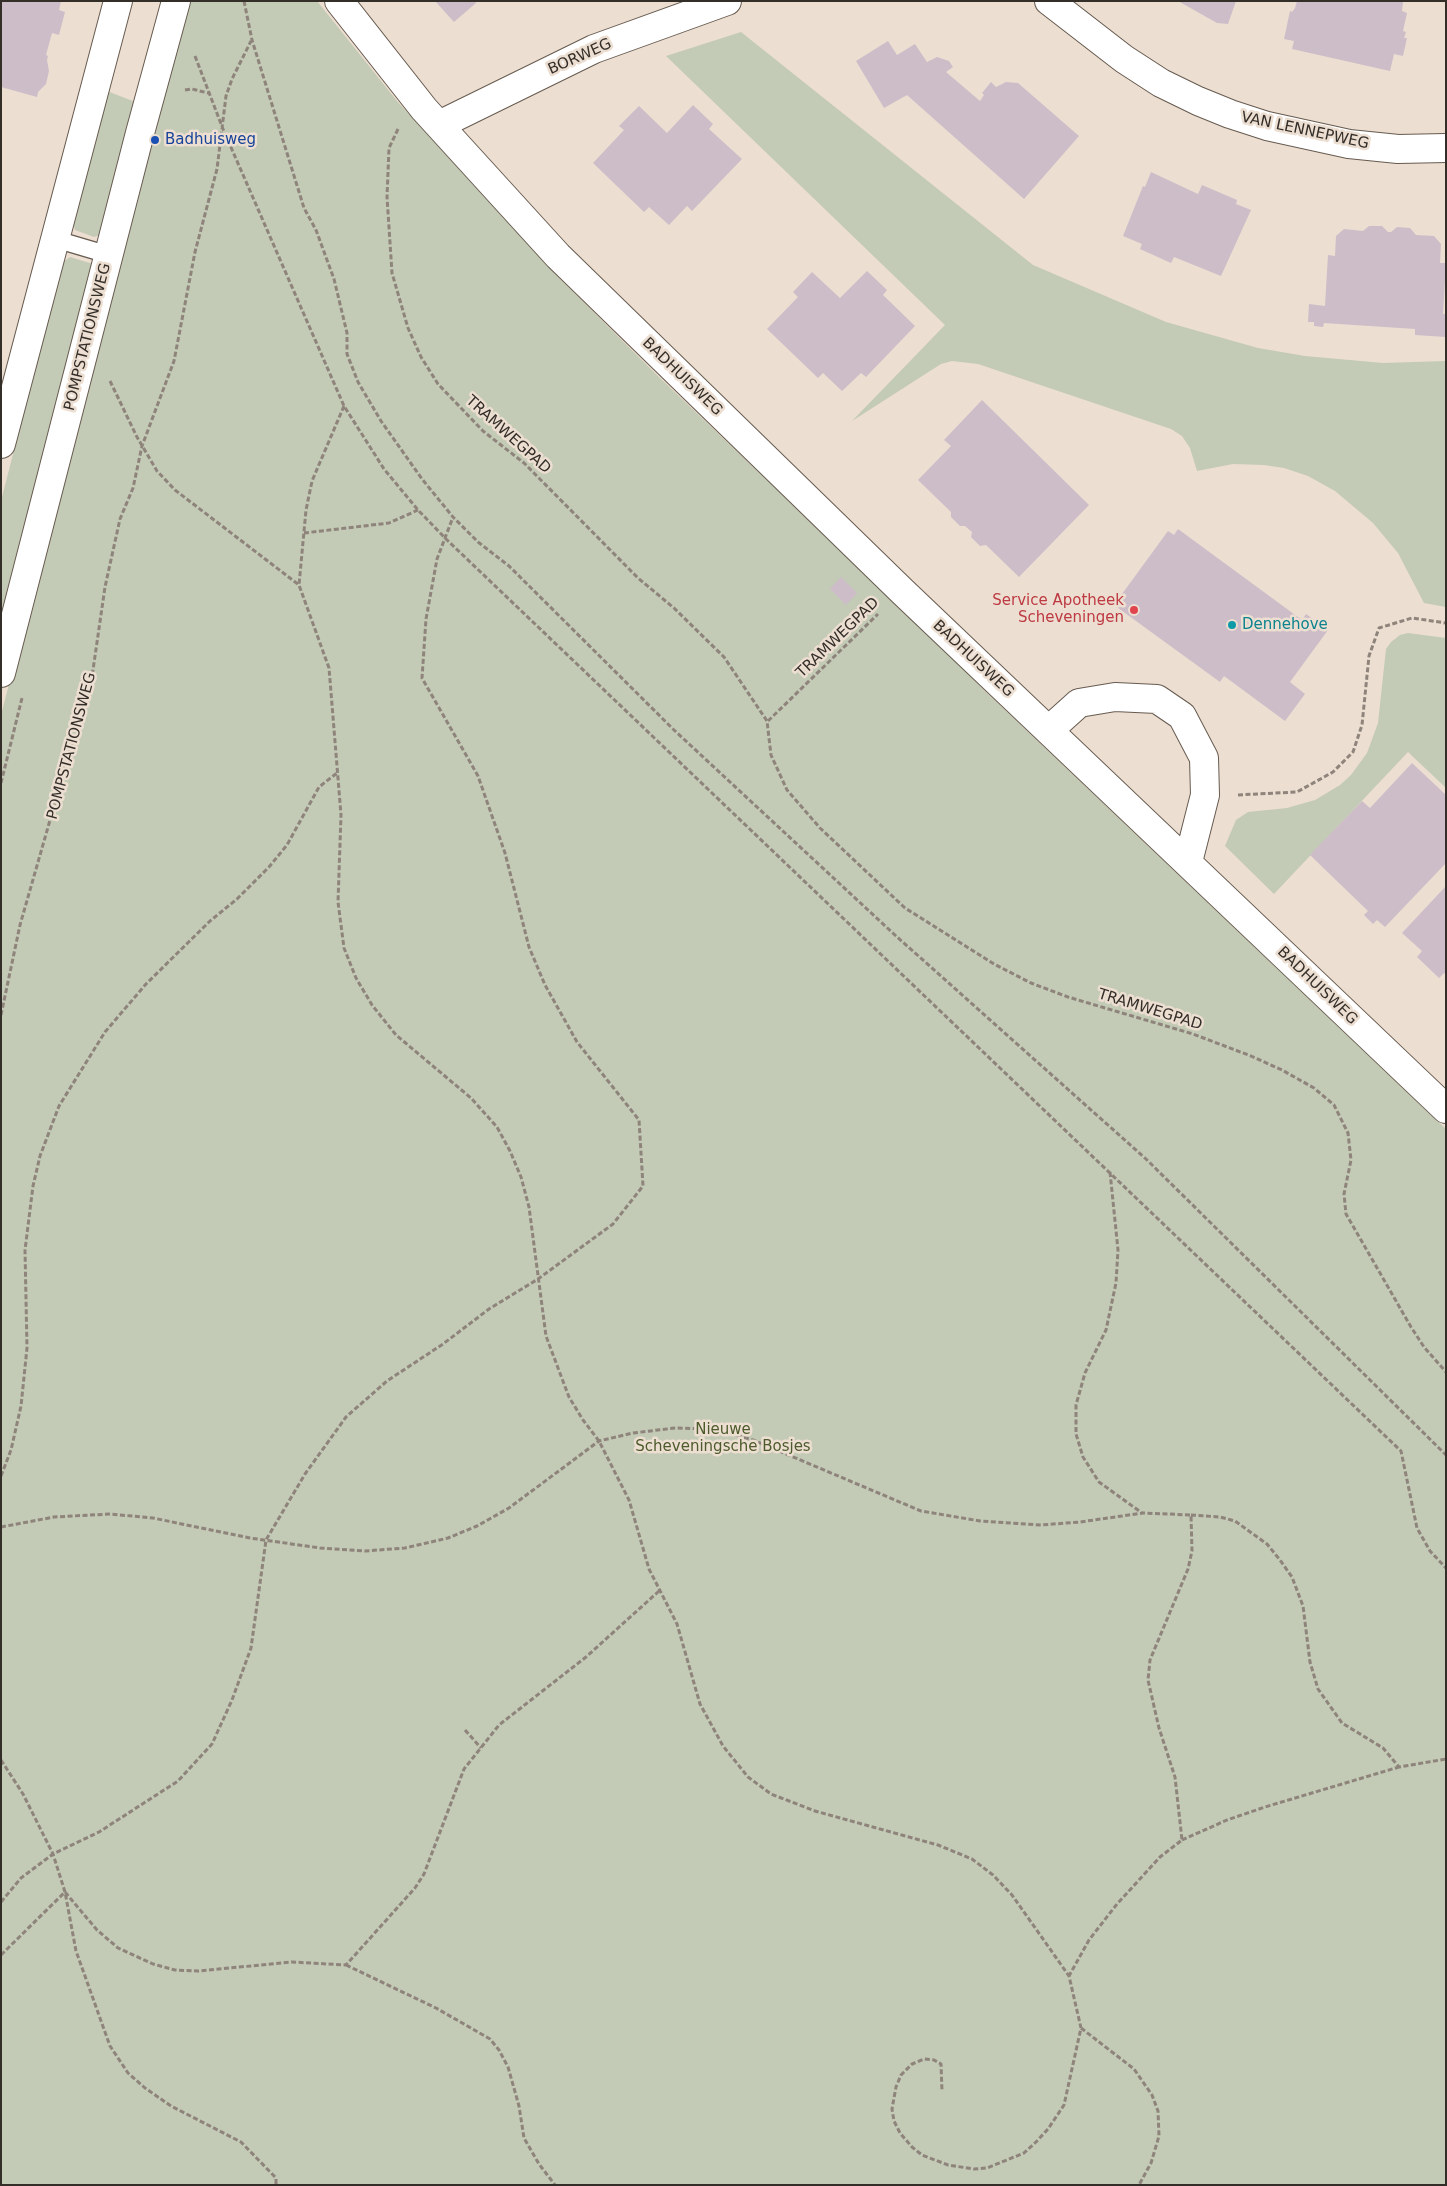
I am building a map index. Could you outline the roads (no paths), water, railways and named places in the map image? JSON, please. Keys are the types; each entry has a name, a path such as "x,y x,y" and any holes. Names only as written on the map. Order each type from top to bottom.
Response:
{"street":[{"path":"1,444 118,1"},
{"name":"POMPSTATIONSWEG","path":"1,674 176,1"},
{"name":"BADHUISWEG","path":"339,1 431,117 558,256 902,591 1446,1109"},
{"name":"BORWEG","path":"431,117 594,49 727,1"},
{"name":"VAN LENNEPWEG","path":"1049,1 1124,59 1161,83 1230,114 1267,126 1349,144 1398,149 1446,148"},
{"path":"1049,730 1079,703 1115,697 1157,699 1182,716 1204,758 1205,795 1188,862"}],"lane":[{"path":"55,238 109,255"}],"place":[{"name":"Badhuisweg","path":"155,140"},
{"name":"Service Apotheek Scheveningen","path":"1134,610"},
{"name":"Dennehove","path":"1232,625"}],"park label":[{"name":"Nieuwe Scheveningsche Bosjes","path":"723,1438"}]}
